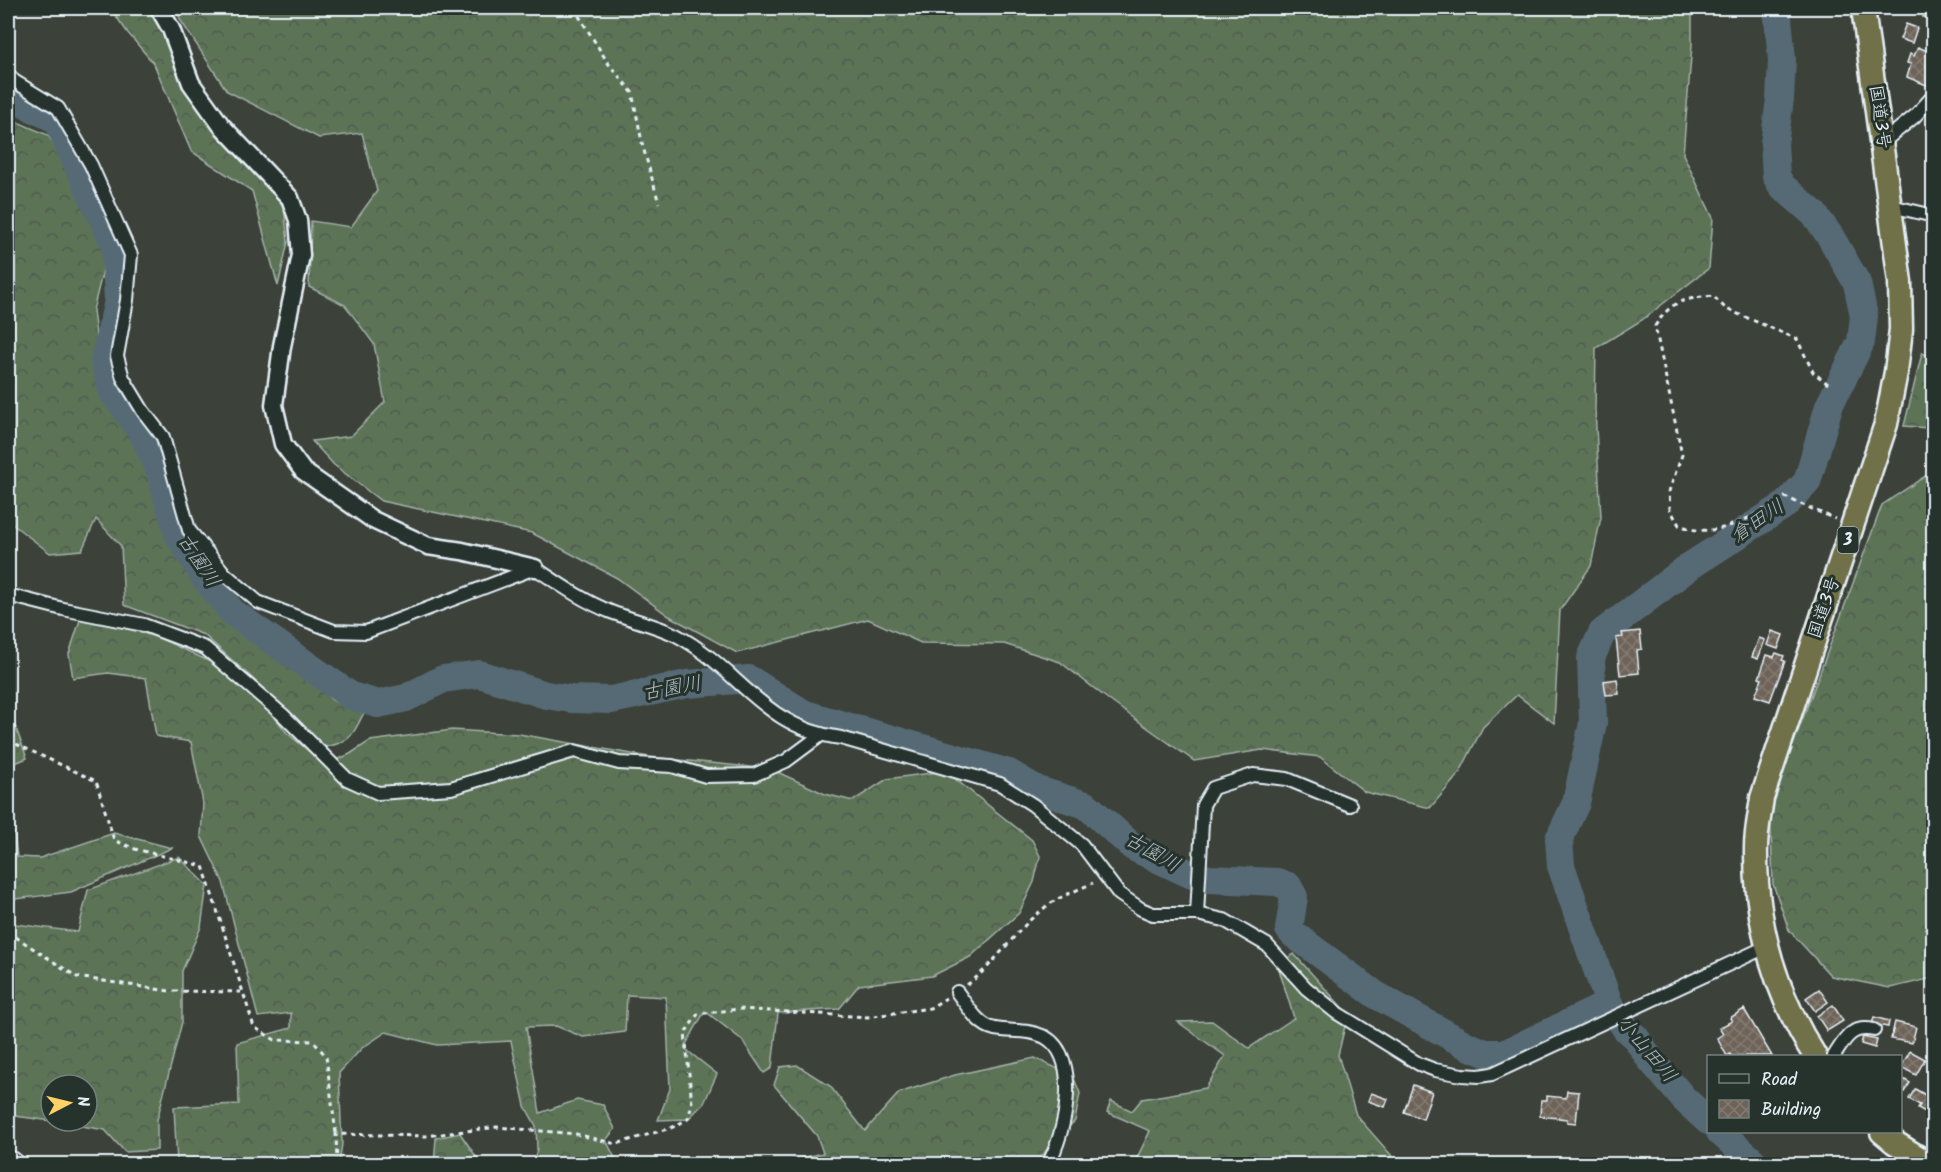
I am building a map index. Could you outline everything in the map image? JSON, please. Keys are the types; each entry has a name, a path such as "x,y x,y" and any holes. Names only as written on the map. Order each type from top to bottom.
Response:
{"highway":[{"name":"国道3号","path":"1814,1055 1791,1014 1774,974 1766,947 1758,886 1756,846 1762,798 1886,424 1900,340 1900,282 1883,142 1863,8"},
{"path":"1884,1133 1894,1142 1929,1164"}],"street":[{"path":"159,8 171,29 191,83 221,125 290,198 298,220 301,255 282,346 274,405 283,444 303,471 373,519 428,546 462,551 535,568 566,590 609,611 675,635 712,660 759,702 791,724 821,735 841,738 1000,784 1024,799 1082,845 1119,894 1153,914 1197,914 1224,920 1267,945 1306,988 1337,1013 1419,1064 1435,1070 1462,1075 1492,1074 1766,947"},
{"path":"8,74 14,81 58,108 91,165 131,255 127,300 117,356 123,378 143,411 163,437 189,530 225,574 258,602 334,631 366,632 535,568"},
{"path":"1883,142 1915,116 1934,95"},
{"path":"1890,207 1934,216"},
{"path":"9,596 144,625 205,648 283,715 347,779 378,793 451,788 574,751 619,764 672,766 706,776 754,775 786,761 821,735"},
{"path":"1197,914 1203,805 1213,788 1253,775 1287,779 1350,806"},
{"path":"957,992 978,1020 993,1029 1026,1031 1045,1037 1055,1045 1062,1059 1068,1088 1064,1124 1048,1164"},
{"path":"1835,1055 1852,1032 1862,1028 1874,1030"},
{"path":"8,1158 20,1164"}],"path":[{"path":"574,8 608,63 632,92 643,147 659,203"},
{"path":"1828,384 1813,372 1797,339 1726,309 1713,296 1687,299 1665,310 1655,326 1682,455 1669,491 1670,509 1679,525 1698,530 1722,528 1747,519 1785,497 1853,526"},
{"path":"8,644 9,596"},
{"path":"8,728 16,744 96,781 114,840 135,849 203,866 254,1027 275,1041 314,1041 326,1056 338,1164"},
{"path":"336,1134 426,1136 497,1127 576,1134 616,1144 672,1128 688,1119 692,1104 685,1033 698,1014 739,1009 867,1017 930,1008 981,975 1008,944 1047,906 1105,877"},
{"path":"8,932 77,977 168,991 243,992"}],"green space":[{"path":"110,8 151,8 195,84 284,207 288,242 278,286 252,191 191,151 154,64"},
{"path":"175,8 1692,8 1692,45 1683,154 1713,218 1709,268 1642,320 1596,348 1595,410 1601,517 1591,566 1560,610 1554,723 1517,695 1483,727 1459,774 1430,808 1365,792 1320,757 1262,750 1194,761 1060,662 1004,644 921,643 868,619 737,653 669,616 617,578 532,533 381,501 334,465 312,441 351,436 385,402 374,344 345,305 309,287 311,221 351,227 377,191 362,133 319,138 227,91 181,21"},
{"path":"8,118 48,135 79,184 107,254 93,310 100,368 156,448 174,510 188,546 215,586 332,700 350,709 366,709 354,732 345,740 320,748 283,706 204,635 124,605 121,546 96,519 82,550 50,553 12,524 8,525"},
{"path":"1922,353 1933,357 1933,437 1928,428 1904,426"},
{"path":"1933,471 1933,978 1890,988 1831,976 1789,930 1773,884 1770,807 1882,505"},
{"path":"81,617 155,636 215,664 256,693 287,733 326,765 350,754 370,741 452,730 519,734 649,757 771,769 825,794 853,801 887,779 945,771 1032,840 1040,856 1034,882 1019,913 970,957 932,976 859,985 839,1009 778,1013 772,1068 764,1073 742,1040 705,1011 684,1048 717,1074 704,1103 688,1119 658,1120 670,1089 666,997 627,995 625,1032 583,1037 556,1026 526,1027 540,1113 577,1100 603,1105 615,1129 606,1140 618,1164 533,1164 537,1149 536,1126 525,1106 511,1041 437,1045 386,1032 362,1048 339,1073 342,1144 339,1164 177,1164 174,1107 239,1104 237,1043 291,1028 291,1013 258,1017 223,882 201,836 203,803 191,742 156,736 146,678 108,673 73,678 69,654"},
{"path":"8,707 27,758 8,766"},
{"path":"8,826 14,833 17,857 40,858 114,833 172,848 71,892 8,900"},
{"path":"179,857 207,885 201,927 182,971 182,1022 157,1120 157,1150 125,1152 105,1130 99,1129 99,1073 39,1073 39,1119 8,1115 8,923 78,932 88,890"},
{"path":"1294,954 1348,1014 1338,1055 1356,1115 1399,1164 1134,1164 1150,1131 1107,1112 1111,1101 1132,1111 1142,1099 1206,1088 1225,1056 1178,1022 1212,1021 1249,1048 1294,1018 1278,966"},
{"path":"1035,1058 1073,1076 1080,1093 1075,1121 1051,1144 1036,1164 776,1164 823,1153 817,1136 774,1085 780,1067 797,1065 830,1086 865,1131 899,1093 955,1075"},
{"path":"460,1133 481,1164 434,1164 436,1138"}],"building":[{"path":"1924,8 1934,8 1934,18 1923,17"},
{"path":"1906,24 1917,28 1912,43 1900,39"},
{"path":"1934,42 1934,75 1929,86 1907,77 1911,64 1907,63 1910,54 1914,56 1918,47 1930,52"},
{"path":"1640,631 1642,649 1637,650 1639,673 1620,675 1616,638 1623,637 1622,633"},
{"path":"1772,631 1783,635 1778,649 1767,645"},
{"path":"1759,638 1765,640 1758,659 1752,657"},
{"path":"1776,653 1784,656 1782,660 1785,661 1770,701 1755,696 1762,679 1759,678 1767,655 1774,657"},
{"path":"1617,679 1619,694 1606,695 1604,681"},
{"path":"1819,989 1828,1002 1815,1011 1806,998"},
{"path":"1833,1005 1843,1021 1827,1031 1817,1016"},
{"path":"1744,1009 1771,1055 1726,1055 1717,1038 1723,1034 1719,1028 1732,1021 1730,1018"},
{"path":"1874,1017 1889,1021 1888,1027 1872,1024"},
{"path":"1895,1022 1916,1027 1912,1043 1891,1039"},
{"path":"1863,1037 1877,1040 1875,1048 1861,1044"},
{"path":"1910,1051 1925,1059 1916,1075 1902,1068"},
{"path":"1902,1078 1910,1083 1902,1095"},
{"path":"1413,1085 1432,1092 1423,1119 1404,1112"},
{"path":"1915,1089 1934,1100 1934,1117 1918,1108 1920,1105 1909,1099"},
{"path":"1567,1091 1579,1092 1576,1123 1567,1122 1567,1119 1540,1116 1541,1100 1547,1100 1547,1096 1566,1098"},
{"path":"1371,1093 1388,1099 1385,1107 1368,1101"}],"waterway":[{"name":"倉田川","path":"1707,1120 1684,1099 1650,1059 1609,1004 1561,866 1559,839 1576,803 1593,723 1591,658 1602,633 1690,566 1785,505 1807,482 1829,406 1861,342 1864,316 1857,283 1830,236 1814,214 1782,186 1776,176 1774,144 1782,60 1777,8"},
{"name":"古園川","path":"8,90 18,101 57,120 115,245 118,301 104,361 113,393 142,432 158,466 179,536 205,578 232,612 351,696 378,704 406,698 443,679 479,674 546,695 571,699 611,700 687,684 749,679 805,714 1009,773 1038,790 1086,805 1133,847 1190,874 1209,879 1277,882 1288,886 1294,897 1289,929 1293,934 1376,995 1466,1045 1485,1053 1506,1053 1609,1004"},
{"name":"小山田川","path":"1721,1133 1756,1164"}]}
